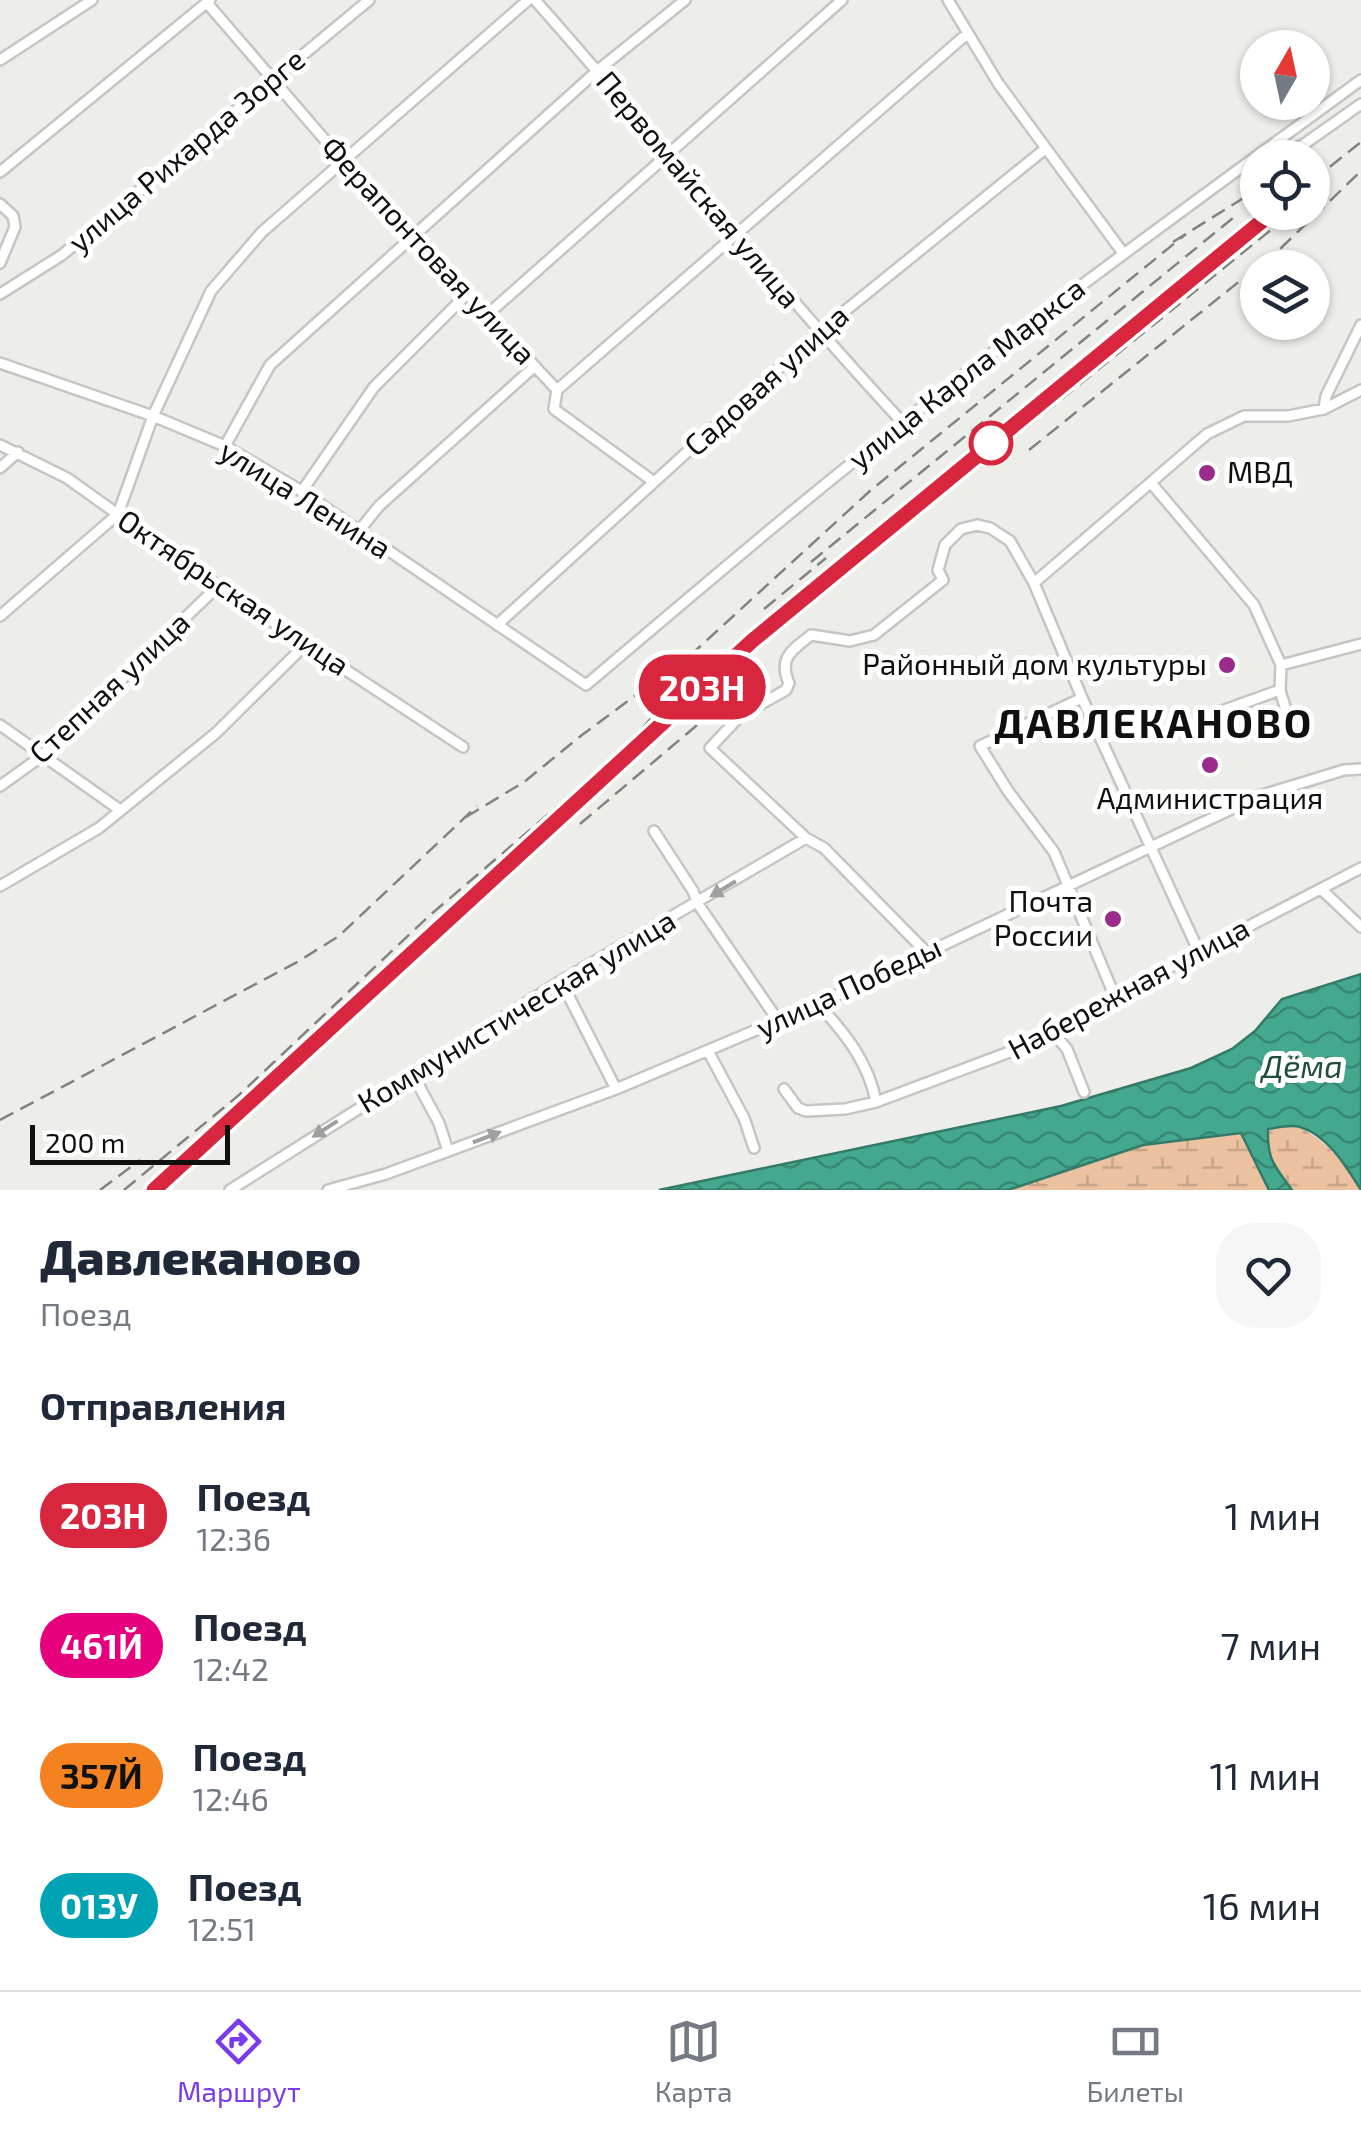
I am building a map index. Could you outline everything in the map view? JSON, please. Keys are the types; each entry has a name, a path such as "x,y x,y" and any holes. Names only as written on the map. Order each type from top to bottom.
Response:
{"street":[{"path":"0,60 92,0"},
{"name":"улица Рихарда Зорге","path":"0,294 62,255 369,0"},
{"path":"0,616 118,514 153,416 211,291 262,232 531,0"},
{"name":"Первомайская улица","path":"531,0 598,71 819,332 903,423"},
{"path":"224,446 270,365 598,71 685,0"},
{"path":"487,315 842,0"},
{"path":"948,0 998,84 1123,253"},
{"path":"0,172 209,1"},
{"name":"Ферапонтовая улица","path":"209,1 343,161 557,390 554,409 654,482"},
{"path":"557,390 968,34"},
{"name":"улица Карла Маркса","path":"1279,140 1361,80"},
{"path":"1310,140 1361,104"},
{"name":"Садовая улица","path":"497,625 819,332 1045,149"},
{"name":"улица Карла Маркса","path":"586,685 903,423 1123,253 1240,169"},
{"path":"0,204 13,216 14,228 0,263"},
{"path":"302,492 374,387 468,294"},
{"path":"1324,409 1326,396 1361,324"},
{"name":"улица Ленина","path":"0,363 153,416 224,446 302,492 586,685"},
{"path":"359,531 379,506 535,366"},
{"path":"1034,583 1227,422 1244,416 1288,416 1324,409 1361,390"},
{"name":"Октябрьская улица","path":"0,444 67,478 218,586 463,747"},
{"path":"0,468 18,452"},
{"path":"1152,484 1254,605 1281,665 1280,690 1291,727"},
{"path":"926,952 824,848 806,838 710,748 740,716 786,690 786,656 811,635 850,641 874,635 942,580 938,570 945,545 960,529 977,525 1006,536 1034,583 1082,698 1199,952"},
{"name":"Степная улица","path":"0,786 42,756 218,586"},
{"path":"0,886 99,828 216,733 306,644"},
{"path":"1281,665 1361,644"},
{"path":"1202,718 1280,690"},
{"path":"1082,698 980,746 1054,852 1115,997"},
{"path":"0,725 120,810"},
{"name":"улица Победы","path":"328,1190 386,1174 616,1090 779,1022 1259,796 1361,768"},
{"path":"654,830 698,904 779,1022"},
{"name":"Коммунистическая улица","path":"230,1190 412,1073 806,838"},
{"name":"Набережная улица","path":"784,1089 798,1108 814,1113 876,1102 1055,1036 1115,997 1361,868"},
{"path":"1321,888 1361,927"},
{"path":"561,982 616,1090"},
{"path":"818,1004 864,1064 876,1102"},
{"path":"1055,1036 1067,1049 1084,1092"},
{"path":"708,1051 744,1118 754,1148"},
{"path":"412,1073 439,1123 448,1151"}],"green space":[{"path":"1299,1126 1334,1154 1360,1190 1292,1190 1271,1156 1268,1129"},
{"path":"1241,1133 1269,1190 1008,1190 1143,1145"}],"water":[{"name":"Дёма","path":"1361,974 1361,1190 1328,1145 1310,1131 1292,1126 1268,1129 1268,1140 1277,1169 1292,1190 1269,1190 1241,1133 1143,1145 1008,1190 659,1190 1061,1106 1191,1068 1232,1049 1255,1031 1282,999"}],"railway":[{"path":"1330,167 1361,142"},
{"path":"1029,450 1281,248 1361,171"},
{"path":"1173,242 1240,200"},
{"path":"811,562 1233,218"},
{"path":"165,1190 477,898 767,637 1271,230"},
{"path":"466,817 524,782 694,652 871,490 1186,234"},
{"path":"764,609 826,558"},
{"path":"626,747 705,657"},
{"path":"580,824 735,693"},
{"path":"0,1120 339,936 477,806"},
{"path":"124,1190 239,1095 429,916 558,806"},
{"path":"100,1190 140,1160"}],"train":[{"name":"203Н","path":"154,1190 752,641 1251,230"}],"place":[{"name":"МВД","path":"1207,473"},
{"name":"Районный дом культуры","path":"1227,665"},
{"name":"Администрация","path":"1210,765"},
{"name":"Почта России","path":"1113,919"}],"district":[{"name":"ДАВЛЕКАНОВО","path":"1154,724"}]}
